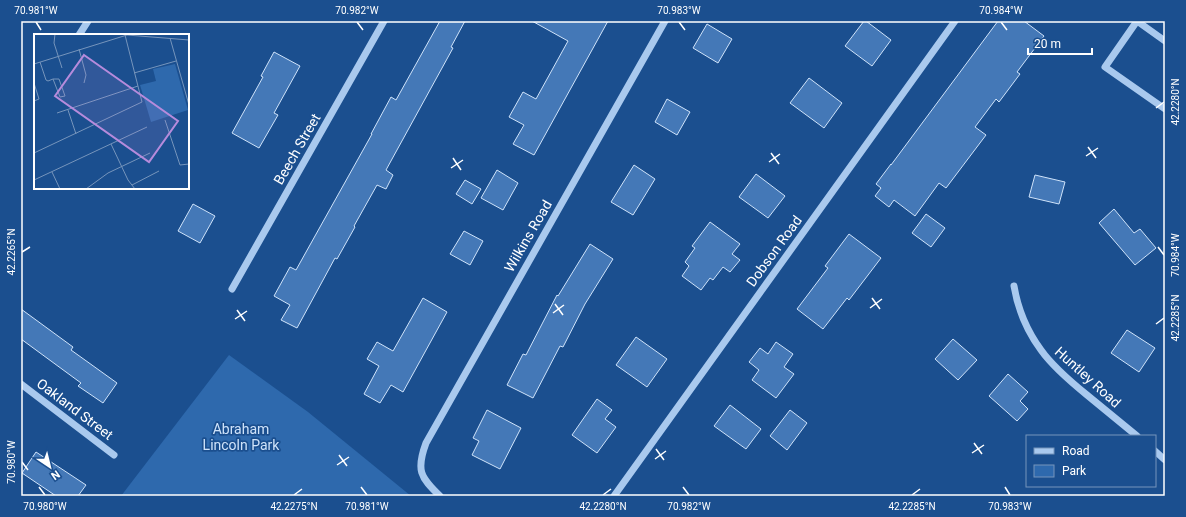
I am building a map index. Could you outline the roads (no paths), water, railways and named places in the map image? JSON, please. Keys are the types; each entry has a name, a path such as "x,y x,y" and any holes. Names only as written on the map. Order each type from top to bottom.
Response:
{"street":[{"path":"80,34 88,21"},
{"name":"Beech Street","path":"232,289 384,21"},
{"name":"Wilkins Road","path":"440,496 425,480 420,467 423,451 430,435 665,21"},
{"name":"Dobson Road","path":"614,496 955,21"},
{"path":"1165,41 1137,22 1105,67 1165,109"},
{"name":"Huntley Road","path":"1014,286 1025,324 1042,351 1052,363 1077,386 1136,435"},
{"name":"Oakland Street","path":"21,384 114,455"},
{"path":"1156,452 1165,460"}],"park label":[{"name":"Abraham Lincoln Park","path":"241,438"}]}
